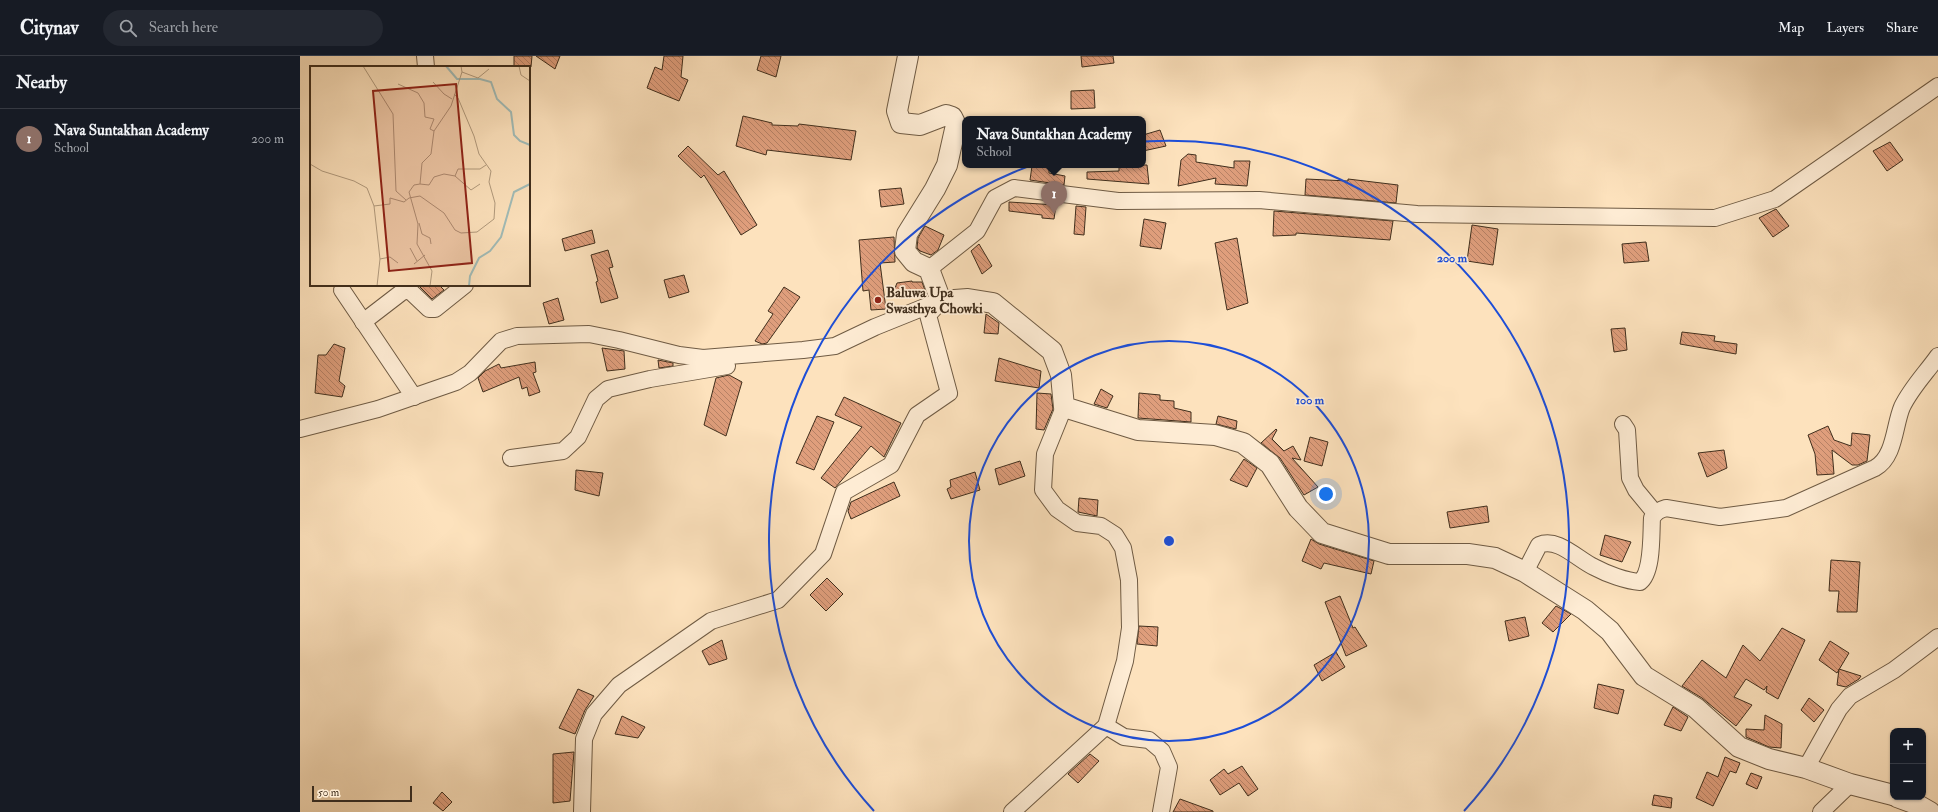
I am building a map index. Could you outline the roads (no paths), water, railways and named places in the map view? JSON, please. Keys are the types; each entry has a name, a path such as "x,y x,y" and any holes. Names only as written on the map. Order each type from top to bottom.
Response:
{"street":[{"path":"425,56 426,66"},
{"path":"908,56 898,111 901,123 920,125 946,115 952,117 956,125 946,165 935,189 907,234 906,251 914,262 929,269 941,301"},
{"path":"929,269 977,231 995,198 1014,188 1118,201 1259,200 1417,214 1714,218 1775,199 1938,86"},
{"path":"363,322 402,292 409,290 429,309 435,309 464,286"},
{"path":"342,290 414,397"},
{"path":"300,429 378,409 456,382 470,373 501,341 517,336 589,334 679,355 703,358 835,346 875,326 941,301 968,300 993,302 1052,351 1062,375 1064,407 1046,454 1043,490 1057,509 1077,523 1101,526 1115,535 1123,548 1129,580 1130,628 1126,655 1106,726 1012,812"},
{"path":"582,812 584,739 594,714 619,685 711,620 778,600 823,554 844,492 891,465 917,415 950,393 928,315 941,301"},
{"path":"511,458 563,450 578,437 596,399 608,389 650,379 751,362 774,352"},
{"path":"1525,572 1539,545 1545,542 1551,543 1568,551 1593,567 1632,581 1640,582 1645,578 1648,569 1652,518 1655,513 1666,508 1713,517 1731,517 1786,508 1875,468 1886,458 1902,408 1910,393 1938,356"},
{"path":"1064,407 1138,430 1216,435 1243,443 1270,464 1298,508 1322,533 1389,554 1468,554 1495,558 1525,572 1585,610 1610,631 1644,676 1696,708 1739,747 1770,759 1806,768 1850,784 1890,794"},
{"path":"1623,424 1628,430 1630,478 1655,513"},
{"path":"1806,768 1835,715 1850,696 1894,670 1938,637"},
{"path":"1106,726 1124,737 1149,740 1162,751 1169,767 1161,812"},
{"path":"1821,812 1850,784"},
{"path":"1905,800 1930,812"}],"place":[{"name":"Nava Suntakhan Academy","path":"1054,214"},
{"name":"Baluwa Upa Swasthya Chowki","path":"878,300"}]}
